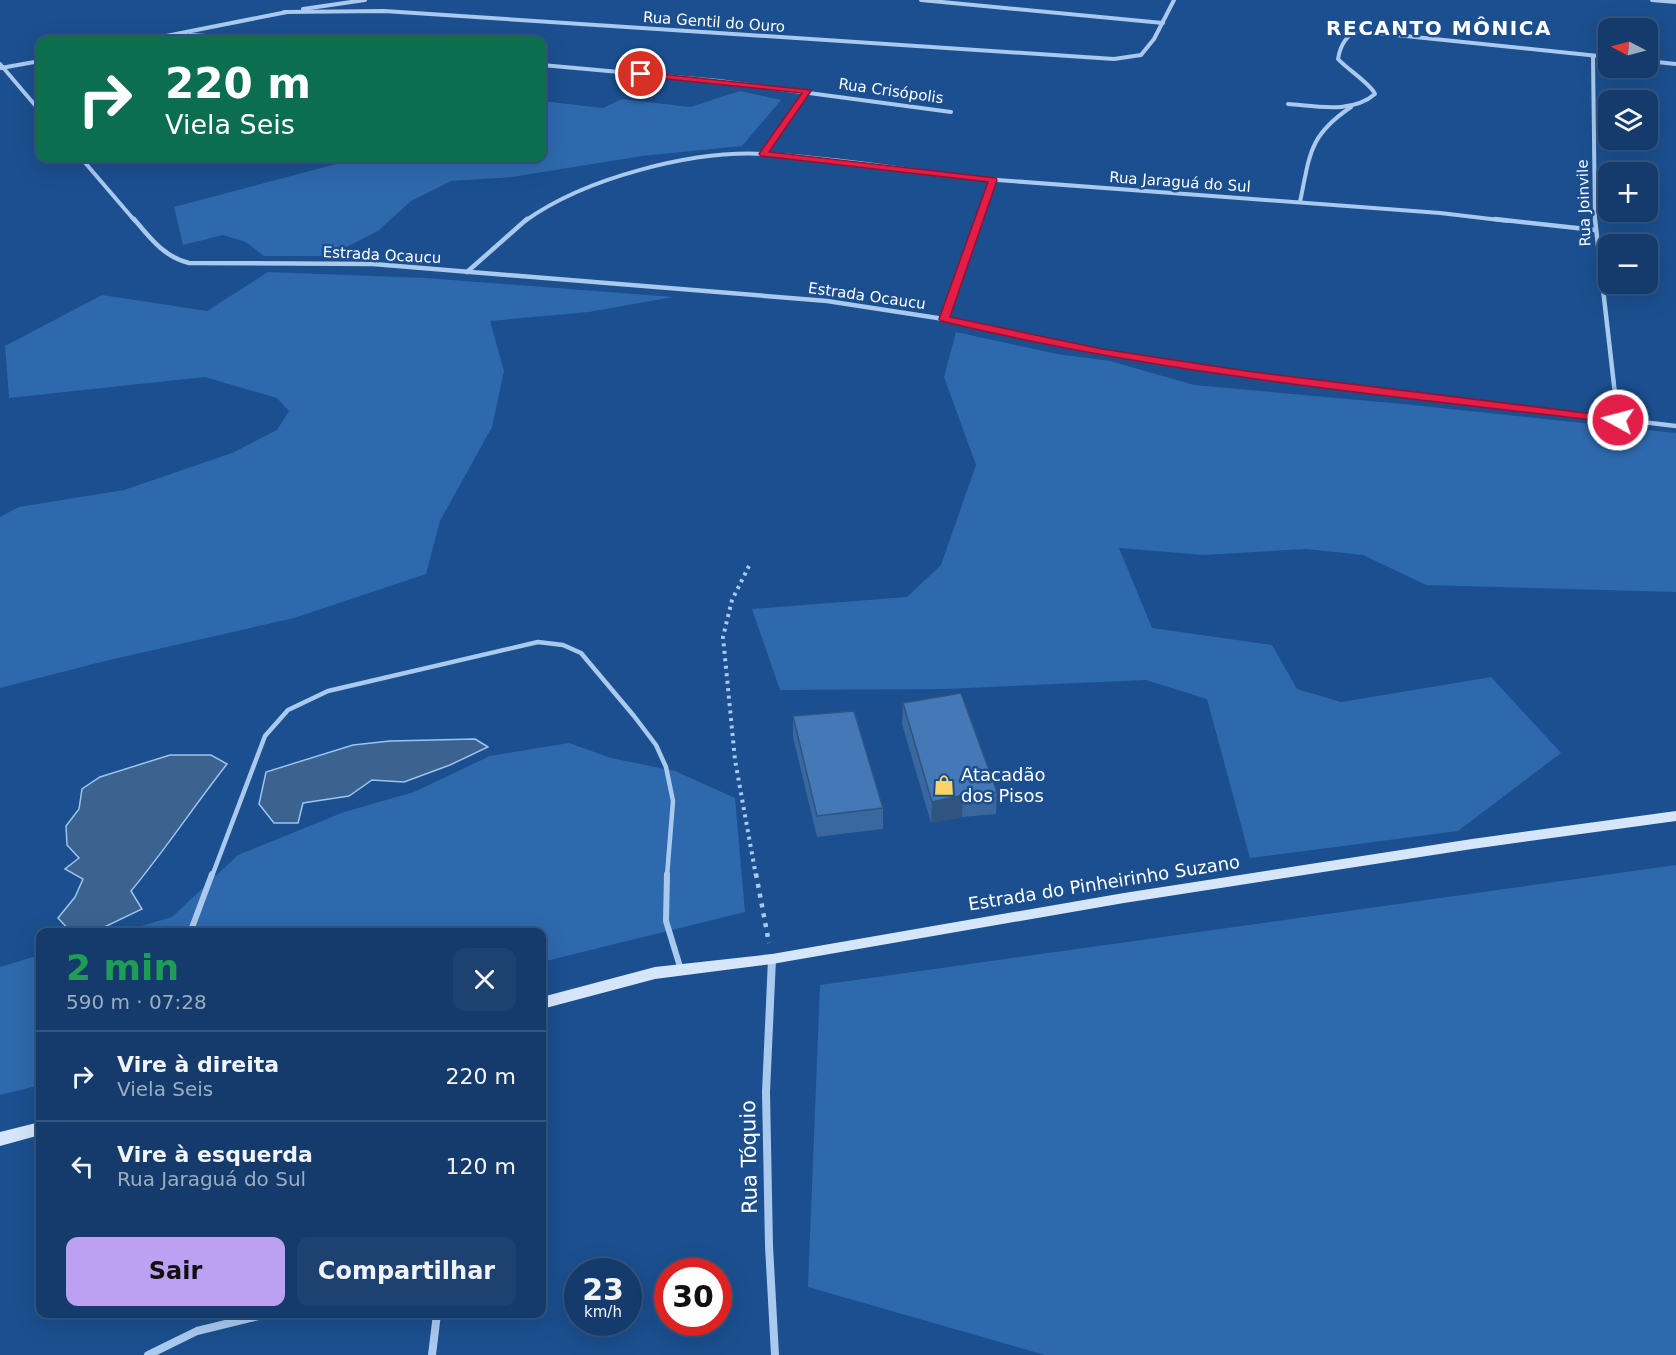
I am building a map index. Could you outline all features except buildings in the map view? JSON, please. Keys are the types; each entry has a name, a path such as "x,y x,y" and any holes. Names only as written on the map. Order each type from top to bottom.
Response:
{"main road":[{"name":"Estrada do Pinheirinho Suzano","path":"546,1002 655,973 772,959 1124,898 1472,844 1676,816"},
{"path":"0,1139 36,1130"}],"street":[{"path":"169,36 284,12 365,0"},
{"path":"921,0 1163,23 1174,0"},
{"path":"1652,0 1676,2"},
{"name":"Rua Gentil do Ouro","path":"284,12 384,11 1086,59 1129,58 1141,55 1163,23"},
{"path":"1288,104 1352,106 1364,104 1374,94 1373,89 1350,72 1338,59 1339,52 1353,31 1598,56"},
{"path":"180,34 211,36"},
{"name":"Rua Joinvile","path":"1593,56 1595,230 1618,420"},
{"path":"1,67 36,62"},
{"path":"1658,62 1676,64"},
{"name":"Rua Crisópolis","path":"546,65 807,91 951,112"},
{"path":"1,67 36,106"},
{"path":"764,154 807,91"},
{"path":"1299,202 1314,138 1331,120 1352,106"},
{"name":"Rua Jaraguá do Sul","path":"467,272 527,219 563,198 595,184 640,170 684,161 764,154 993,180 1440,213 1595,230"},
{"name":"Estrada Ocaucu","path":"84,162 160,249 177,260 189,263 373,264 816,300 944,319 1102,352 1246,375 1676,426"},
{"path":"944,319 993,180"},
{"name":"Rua Tóquio","path":"772,959 766,1092 769,1246 775,1355"},
{"path":"148,1355 197,1331 251,1318"},
{"path":"432,1355 437,1318"}],"lane":[{"path":"192,928 265,736 288,710 328,691 538,642 554,641 568,644 580,651 594,666 652,740 666,767 672,796 672,838 664,904 667,935 681,970"}],"path":[{"path":"749,566 732,600 723,637 735,760 772,959"}],"shaded area":[{"path":"740,91 781,100 742,146 642,156 512,177 451,181 411,201 378,231 329,256 264,256 246,242 223,235 183,245 174,207 344,162 546,162 546,101 603,108 622,99 690,107"},
{"path":"268,272 426,278 673,297 589,312 490,321 504,371 492,427 440,521 426,574 294,618 105,661 0,688 0,517 19,507 124,490 232,453 277,430 289,411 277,398 205,377 9,398 5,346 102,295 207,311"},
{"path":"956,332 1057,354 1110,361 1194,385 1403,404 1676,433 1676,592 1426,585 1363,555 1306,549 1204,555 1119,548 1152,628 1272,645 1297,689 1341,702 1491,677 1561,753 1458,831 1250,858 1207,699 1146,680 946,689 780,690 752,609 907,597 941,565 976,465 944,377"},
{"path":"475,739 488,747 450,765 404,782 372,780 349,796 303,803 298,823 274,823 259,804 266,772 353,745 390,741"},
{"path":"569,743 611,758 675,771 735,798 745,912 546,961 546,928 135,928 172,917 238,855 344,812 414,792 490,756"},
{"path":"170,755 211,755 227,764 131,891 142,909 102,928 67,928 58,918 75,897 83,879 65,869 79,858 67,845 66,826 79,809 82,789 100,777"},
{"path":"1676,865 1676,1355 1045,1355 808,1287 820,985"},
{"path":"36,956 36,1086 0,1095 0,967"}],"place":[{"name":"Atacadão dos Pisos","path":"944,785"}],"district":[{"name":"RECANTO MÔNICA","path":"1439,28"}],"route":[{"path":"641,74 807,91 764,154 993,180 944,319 1102,352 1246,375 1618,420"}]}
